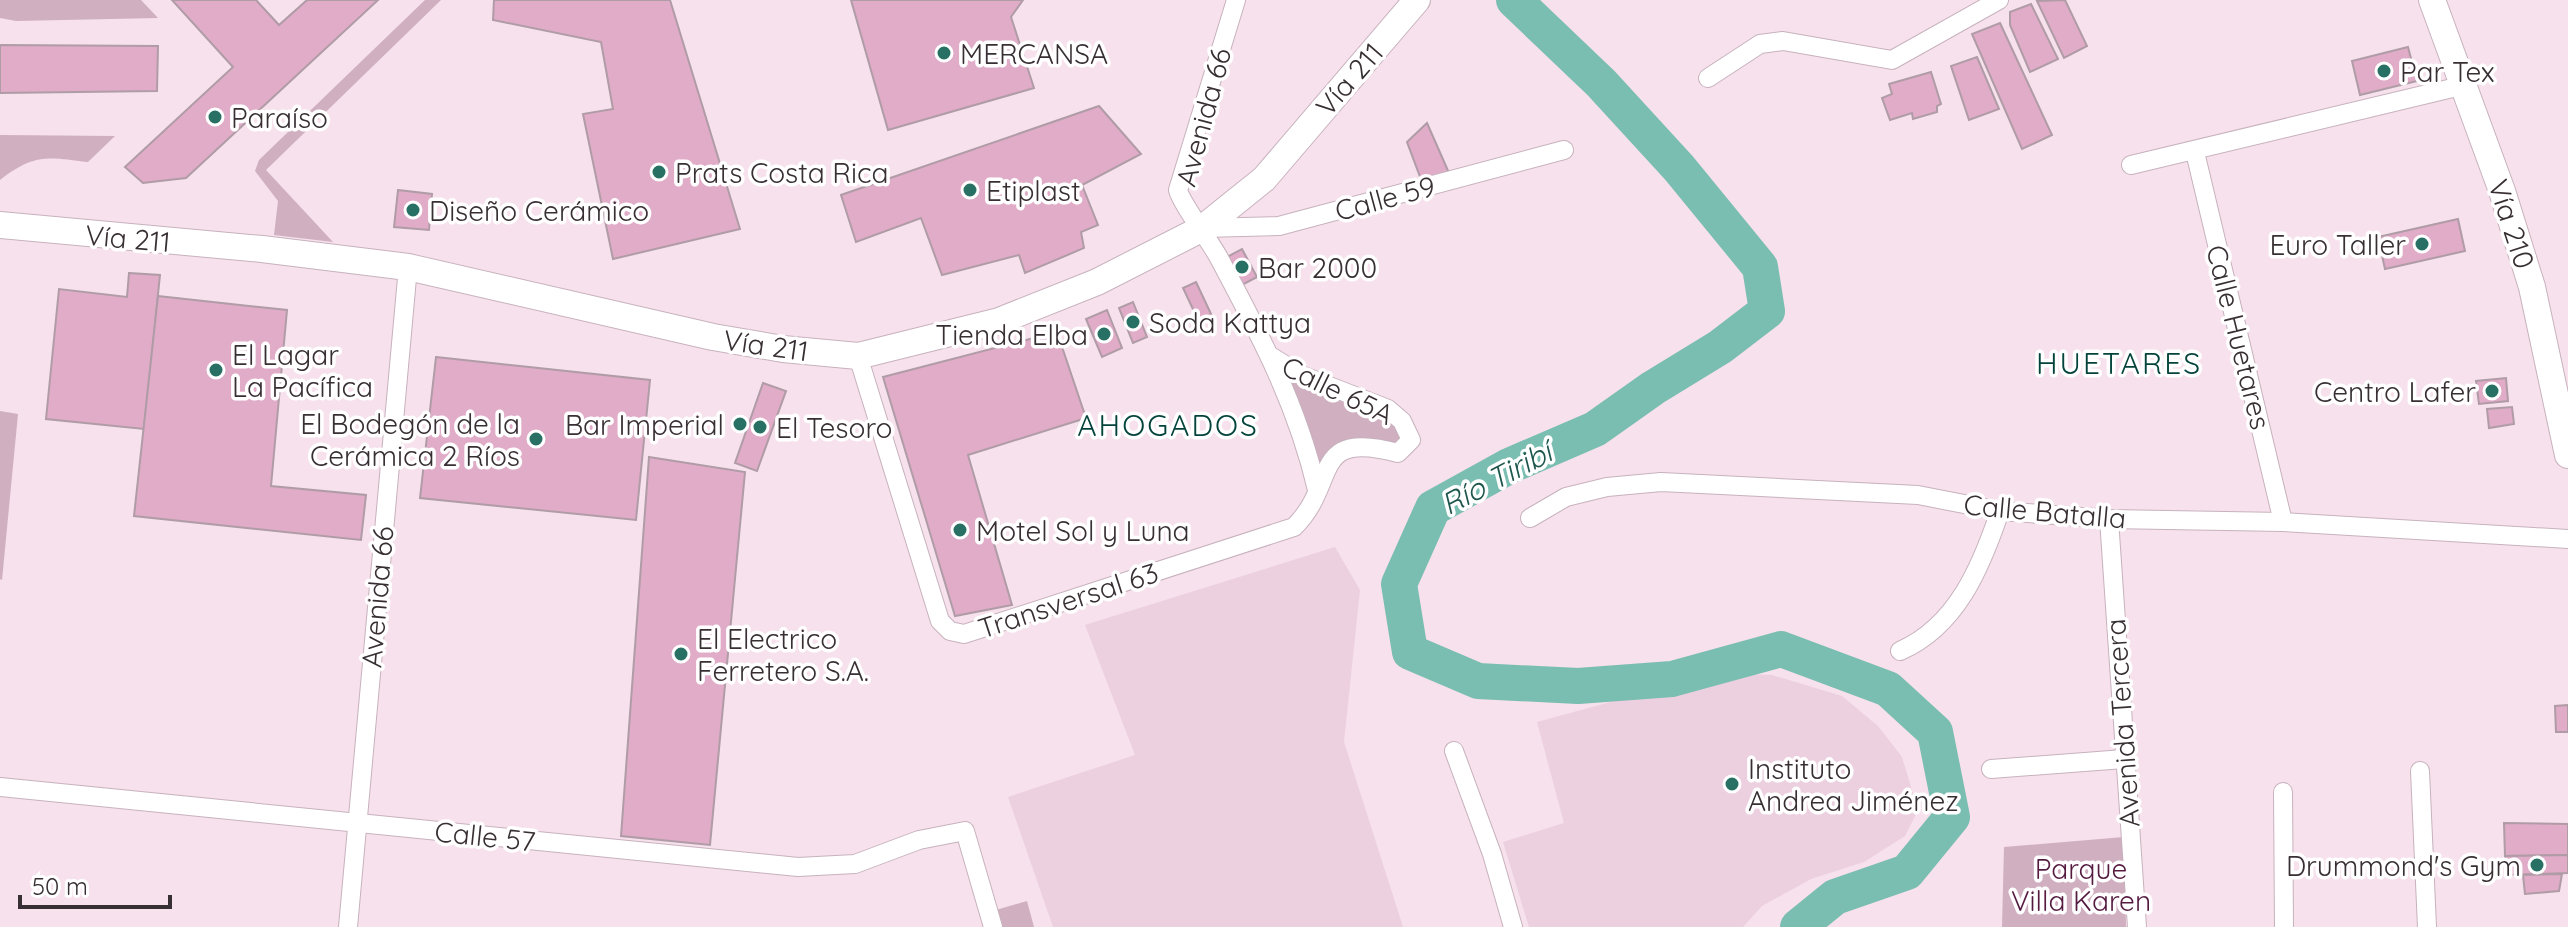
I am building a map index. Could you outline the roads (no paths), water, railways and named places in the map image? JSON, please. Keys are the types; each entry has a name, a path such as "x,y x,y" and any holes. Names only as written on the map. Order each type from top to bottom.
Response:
{"main road":[{"name":"Vía 211","path":"0,225 408,267 713,337 783,349 858,356 999,321 1097,282 1203,228 1264,179 1417,0"},
{"name":"Vía 210","path":"2432,0 2465,85 2532,287 2568,455"}],"street":[{"name":"Avenida 66","path":"1236,0 1178,188 1180,196 1203,228 1272,357 1304,435 1317,490"},
{"path":"1708,78 1760,44 1783,41 1892,60 1999,0"},
{"path":"2131,165 2465,85"},
{"name":"Calle 59","path":"1203,228 1279,226 1564,150"},
{"name":"Calle Huetares","path":"2195,152 2283,522"},
{"name":"Avenida 66","path":"348,927 408,267"},
{"name":"Transversal 63","path":"858,356 940,621 950,631 964,634 1294,527 1305,516 1317,490"},
{"name":"Calle 65A","path":"1272,357 1301,375 1388,409 1402,421 1411,440 1398,453 1367,445 1344,448 1331,462 1317,490"},
{"name":"Calle Batalla","path":"1530,518 1566,497 1607,487 1661,482 1918,495 2000,511 2109,519 2283,522 2568,539"},
{"path":"1900,651 1927,639 1952,611 1984,559 2000,511"},
{"name":"Avenida Tercera","path":"2109,519 2137,927"},
{"path":"1454,751 1492,854 1513,927"},
{"path":"1991,769 2124,759"},
{"path":"2420,771 2427,927"},
{"name":"Calle 57","path":"0,787 798,867 855,864 919,840 965,831 993,927"},
{"path":"2283,792 2284,927"}],"waterway":[{"name":"Río Tiribí","path":"1514,0 1601,83 1679,168 1760,267 1767,311 1720,347 1653,388 1595,429 1509,466 1433,508 1399,584 1410,652 1478,681 1578,686 1672,679 1781,649 1888,689 1935,732 1952,817 1907,872 1835,897 1798,927"}],"place":[{"name":"MERCANSA","path":"944,53"},
{"name":"Par Tex","path":"2384,71"},
{"name":"Paraíso","path":"215,117"},
{"name":"Prats Costa Rica","path":"659,172"},
{"name":"Etiplast","path":"970,190"},
{"name":"Diseño Cerámico","path":"413,210"},
{"name":"Euro Taller","path":"2422,244"},
{"name":"Bar 2000","path":"1242,267"},
{"name":"Soda Kattya","path":"1133,322"},
{"name":"Tienda Elba","path":"1104,334"},
{"name":"El Lagar La Pacífica","path":"216,370"},
{"name":"Centro Lafer","path":"2492,391"},
{"name":"Bar Imperial","path":"740,424"},
{"name":"El Tesoro","path":"760,427"},
{"name":"El Bodegón de la Cerámica 2 Ríos","path":"536,439"},
{"name":"Motel Sol y Luna","path":"960,530"},
{"name":"El Electrico Ferretero S.A.","path":"681,654"},
{"name":"Instituto Andrea Jiménez","path":"1732,784"},
{"name":"Drummond's Gym","path":"2537,865"}],"district":[{"name":"HUETARES","path":"2119,363"},
{"name":"AHOGADOS","path":"1168,425"}],"park label":[{"name":"Parque Villa Karen","path":"2081,884"}]}
